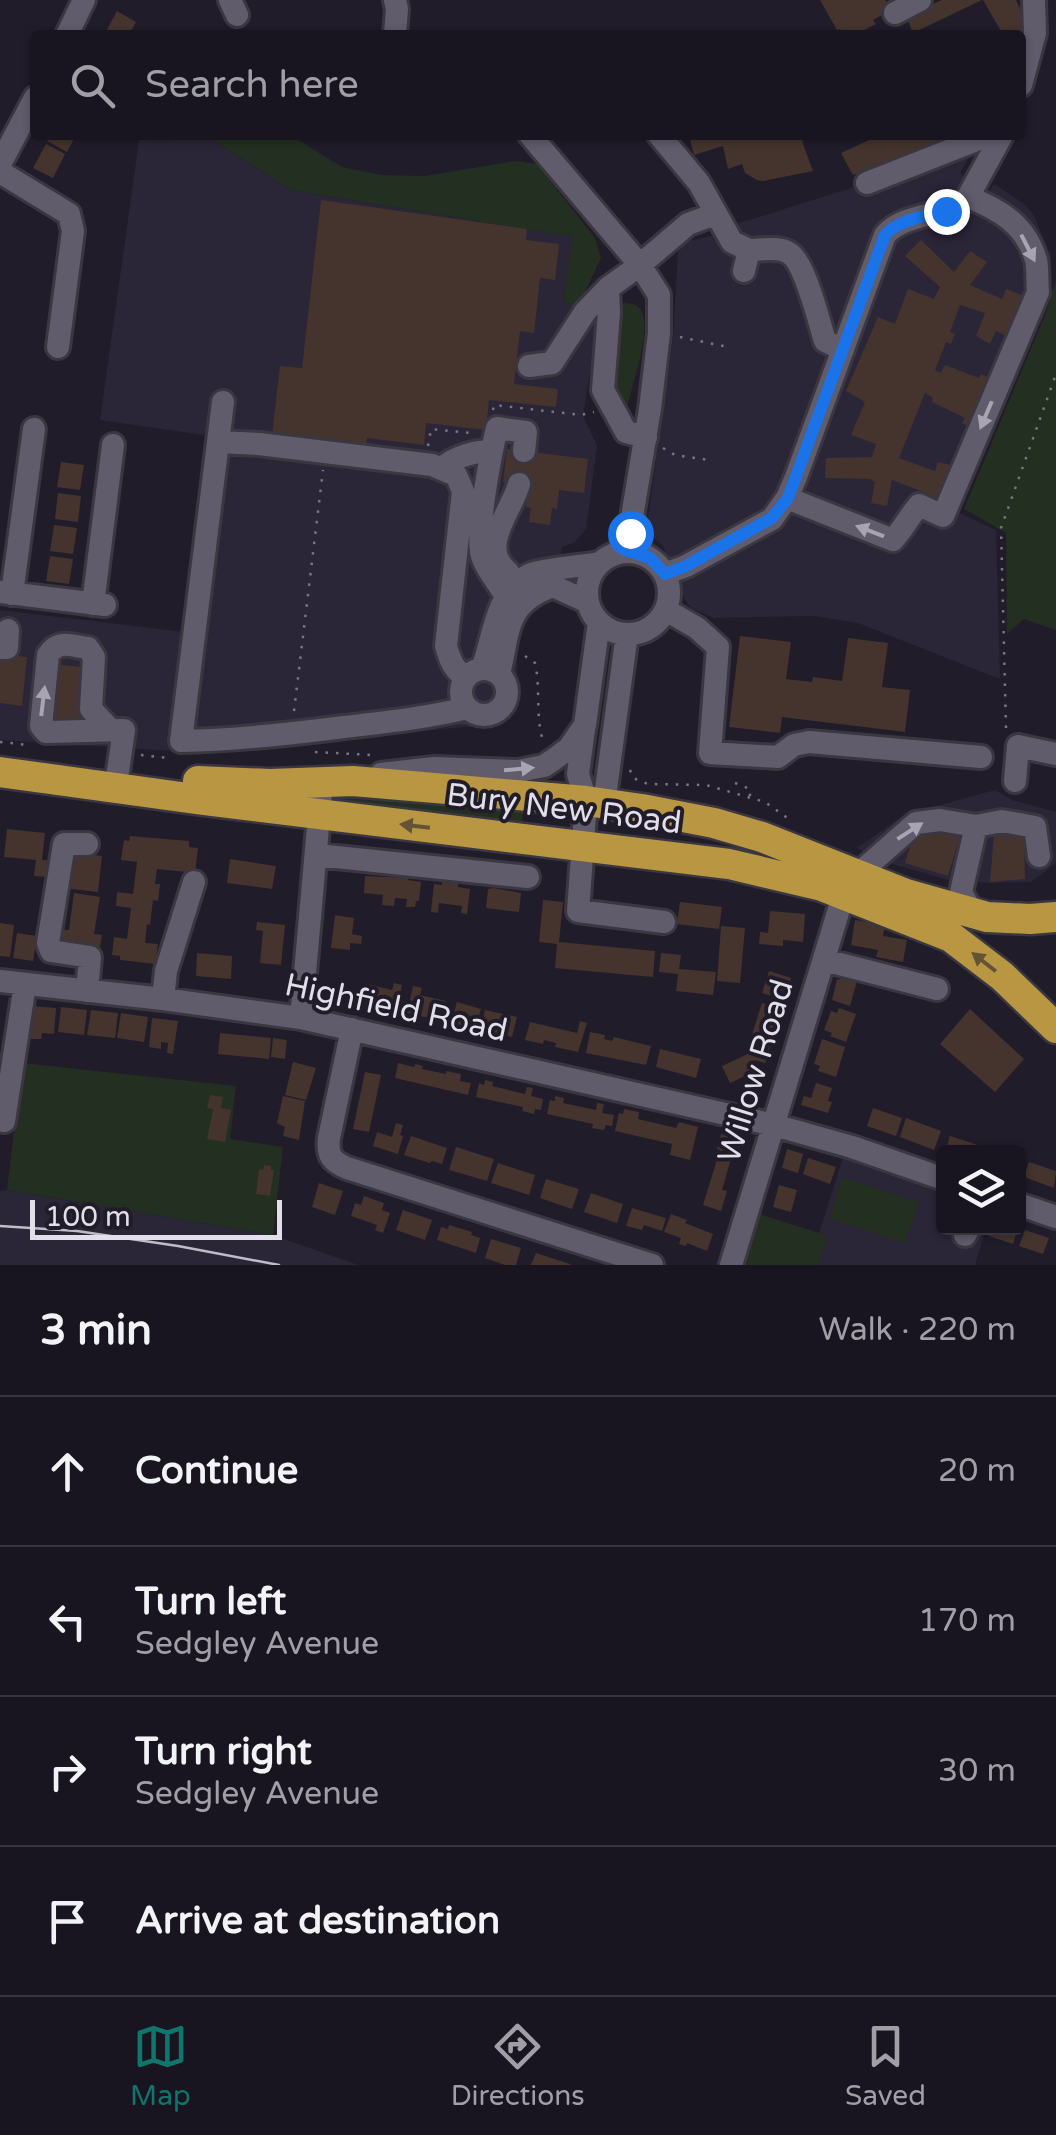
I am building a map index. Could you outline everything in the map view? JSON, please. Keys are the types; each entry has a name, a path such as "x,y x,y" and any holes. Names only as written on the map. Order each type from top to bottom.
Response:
{"highway":[{"name":"Bury New Road","path":"11,773 270,784 353,781 592,818 729,864 814,884 973,903 1030,919 1056,917"},
{"name":"Bury New Road","path":"11,773 319,814 714,824 762,837 950,937 1002,976 1056,1028"},
{"path":"973,903 1032,904 1056,894"}],"street":[{"path":"396,0 396,30"},
{"path":"895,12 920,0"},
{"path":"1026,66 1035,33 1034,0"},
{"path":"69,30 77,3"},
{"path":"0,164 30,107"},
{"path":"534,140 640,265 659,295 659,333 629,551"},
{"path":"663,140 699,183 746,260 782,250 792,254 801,269 824,341 843,350"},
{"path":"867,183 976,140"},
{"path":"665,574 772,518 788,498 885,235 895,226 954,208 968,197 1000,140"},
{"path":"0,172 69,214 73,231 60,347"},
{"path":"788,498 894,540 918,505 943,516 1038,292 1036,260 1017,227 1002,212 968,197"},
{"path":"529,366 552,364 585,312 608,288 688,224 715,214"},
{"path":"608,288 603,390 626,432 646,437"},
{"path":"223,402 182,742 292,734 431,717 467,708"},
{"path":"34,429 6,593 101,605 117,471 113,445"},
{"path":"493,433 526,432 524,451"},
{"path":"218,442 434,462 482,451 493,433"},
{"path":"493,433 480,548 506,597"},
{"path":"434,462 456,475 463,491 446,646 451,664 457,672 482,674 508,689 503,707 487,716 478,715 467,708 461,695 462,685 482,674 520,604 553,586 594,612 608,628 627,634 650,628 666,610 669,586 665,574 650,558 629,551 609,556 592,574 588,588 594,612 578,774 592,818"},
{"path":"520,484 498,528 495,550 504,570 525,578"},
{"path":"482,674 506,597 514,585 532,573 600,562"},
{"path":"666,610 697,628 718,648 710,753 778,757 794,745 809,742 981,757"},
{"path":"627,634 578,911 664,922"},
{"path":"353,781 434,768 518,771 544,766 569,748 585,725"},
{"path":"110,730 124,730 118,778"},
{"path":"1014,781 1018,746 1056,754"},
{"path":"300,1018 322,782"},
{"path":"850,886 916,823 940,820 976,826 1002,821 1034,827 1039,856"},
{"path":"973,903 976,826"},
{"path":"87,991 90,957 51,951 48,943 64,844 88,844"},
{"path":"316,854 528,877"},
{"path":"163,998 166,970 194,882"},
{"name":"Willow Road","path":"731,1265 850,886"},
{"path":"824,960 937,989"},
{"name":"Highfield Road","path":"0,981 163,998 300,1018 774,1125 936,1175"},
{"path":"0,1120 4,1121 25,984"},
{"path":"352,1029 329,1138 328,1154 333,1161 652,1265"},
{"path":"1026,1207 1056,1217"}],"path":[{"path":"659,333 728,347"},
{"path":"1006,728 1001,528 1056,374"},
{"path":"493,433 494,404 581,415 611,408"},
{"path":"434,462 430,429 469,433"},
{"path":"646,437 674,455 708,460"},
{"path":"292,734 325,452"},
{"path":"630,770 633,778 648,784 706,785 765,802 795,824"},
{"path":"735,784 750,790 750,798"}],"shaded area":[{"path":"213,140 291,190 574,237 563,302 600,308 584,411 597,446 586,529 575,542 562,547 556,598 539,600 527,610 517,649 517,702 509,715 486,725 171,751 0,740 0,610 185,632 210,436 100,420 139,141"},
{"path":"973,150 960,173 987,194 994,184 1023,203 1033,214 1051,255 1048,304 1039,300 957,512 996,530 1000,679 858,623 814,616 714,618 691,608 663,546 647,525 673,338 678,251 684,242 711,236 733,225"},
{"path":"995,790 1012,800 1056,812 1056,863 1031,882 948,880 886,862 857,848 897,820"},
{"path":"843,1158 936,1191 936,1235 984,1235 975,1265 740,1265 756,1213 819,1233"},
{"path":"0,1191 273,1235 358,1265 0,1265"}],"green space":[{"path":"213,140 298,140 342,167 381,175 425,176 516,161 537,164 595,238 601,258 579,305 563,302 573,237 291,190"},
{"path":"1056,280 1056,630 1024,619 1007,634 1006,533 964,509"},
{"path":"621,303 638,307 644,322 642,348 625,417 610,382"},
{"path":"407,797 524,809 521,827 335,805 339,799"},
{"path":"22,1063 236,1086 230,1139 283,1147 273,1235 7,1190"},
{"path":"842,1177 919,1202 905,1243 829,1218"},
{"path":"756,1213 828,1236 819,1265 740,1265"}],"building":[{"path":"820,0 885,0 891,10 865,30 837,30"},
{"path":"942,0 982,0 919,30 912,30 906,16"},
{"path":"983,0 1016,0 1025,19 1022,30 1000,30"},
{"path":"117,11 136,22 132,30 107,30"},
{"path":"48,140 73,140 67,152"},
{"path":"690,140 804,140 813,171 763,181 745,173 742,164 728,169 723,146 694,155"},
{"path":"869,140 943,140 870,172 853,175 841,153"},
{"path":"46,144 65,154 53,178 33,168"},
{"path":"321,200 527,229 526,240 559,244 555,280 540,278 534,333 520,331 514,384 558,389 556,407 489,400 486,430 426,423 424,445 367,438 366,446 272,435 280,366 302,368"},
{"path":"921,240 954,272 970,251 987,262 970,285 1002,299 1006,289 1022,295 1006,336 996,331 990,344 976,336 985,313 960,305 950,332 955,334 951,344 946,342 935,370 941,373 945,365 995,380 975,430 962,423 965,418 932,402 933,398 925,393 899,458 935,471 938,462 955,466 940,505 926,500 929,494 892,480 887,506 871,503 875,482 870,479 825,478 826,458 872,457 876,444 851,435 865,402 846,391 878,317 895,324 908,289 934,299 940,287 905,256"},
{"path":"507,449 588,459 584,493 559,490 550,525 529,522 529,485 503,482"},
{"path":"61,462 84,465 80,490 57,487"},
{"path":"58,493 81,496 78,522 55,519"},
{"path":"54,525 77,528 73,554 50,551"},
{"path":"50,556 73,559 69,584 46,581"},
{"path":"740,636 791,642 786,679 812,682 813,677 842,681 848,638 888,643 882,687 910,690 905,732 782,717 780,733 729,727"},
{"path":"0,654 27,657 22,706 0,703"},
{"path":"52,664 91,668 84,726 45,721"},
{"path":"918,820 961,833 948,876 905,863"},
{"path":"7,829 45,833 42,860 47,860 46,877 34,876 36,860 4,857"},
{"path":"994,835 1024,836 1025,879 990,882"},
{"path":"130,836 189,841 189,847 198,848 195,873 157,869 158,901 153,900 145,943 158,944 155,964 120,960 120,956 112,955 114,937 127,939 131,908 116,906 117,892 133,894 137,862 121,860 124,840 129,841"},
{"path":"67,852 102,856 98,892 63,888"},
{"path":"230,859 276,866 272,889 227,883"},
{"path":"365,876 421,882 419,901 415,907 406,907 407,899 395,898 394,906 382,905 383,895 364,893"},
{"path":"442,882 470,889 467,914 461,913 462,906 439,903 438,913 431,912 434,884"},
{"path":"488,889 521,893 519,912 486,908"},
{"path":"74,893 100,897 94,934 102,935 99,951 54,944 56,929 69,930"},
{"path":"543,900 563,902 559,942 655,951 653,977 555,968 557,944 539,942"},
{"path":"680,902 722,907 719,929 677,924"},
{"path":"770,911 805,914 803,942 783,940 783,946 759,944 760,932 768,933"},
{"path":"335,915 354,918 352,934 362,936 361,944 350,943 350,950 331,948"},
{"path":"855,920 885,925 883,936 907,940 903,962 876,957 878,950 851,945"},
{"path":"257,922 285,925 281,965 260,963 263,931 256,930"},
{"path":"0,923 14,925 10,957 0,956"},
{"path":"721,926 745,928 740,983 717,981"},
{"path":"17,933 37,936 33,961 13,958"},
{"path":"197,953 232,956 231,979 196,976"},
{"path":"661,953 681,955 679,969 716,972 713,995 676,991 678,974 659,972"},
{"path":"769,971 791,978 787,992 780,990 778,998 762,993"},
{"path":"841,976 857,981 850,1006 832,1000"},
{"path":"394,983 402,985 396,1012 362,1003 367,984 392,990"},
{"path":"413,986 422,988 420,995 446,1001 442,1021 407,1013"},
{"path":"457,1002 481,1009 475,1030 451,1022"},
{"path":"762,1003 781,1009 765,1063 754,1060 758,1070 730,1083 722,1066 750,1053"},
{"path":"31,1006 56,1008 54,1034 42,1033 41,1039 29,1039"},
{"path":"61,1007 87,1010 84,1035 58,1032"},
{"path":"839,1008 856,1014 846,1042 824,1030 831,1011 837,1013"},
{"path":"970,1009 1024,1059 995,1092 940,1044"},
{"path":"91,1010 118,1013 115,1038 87,1035"},
{"path":"485,1010 517,1017 512,1037 480,1030"},
{"path":"121,1013 148,1017 144,1042 117,1038"},
{"path":"152,1018 178,1021 173,1054 167,1053 168,1043 161,1042 161,1049 149,1047"},
{"path":"580,1021 587,1023 578,1052 544,1040 543,1044 525,1040 530,1022 577,1033"},
{"path":"590,1032 612,1041 614,1037 651,1046 646,1065 586,1053"},
{"path":"220,1033 271,1038 269,1059 218,1054"},
{"path":"273,1038 287,1040 285,1059 271,1057"},
{"path":"822,1039 845,1047 836,1077 818,1071 820,1066 814,1064"},
{"path":"660,1049 701,1059 696,1078 656,1067"},
{"path":"293,1062 316,1068 306,1100 285,1095"},
{"path":"398,1063 461,1074 460,1081 471,1083 468,1095 395,1078"},
{"path":"365,1072 381,1075 369,1132 353,1129"},
{"path":"485,1080 493,1082 492,1086 525,1094 527,1087 533,1088 531,1096 543,1099 541,1110 535,1109 534,1114 522,1111 523,1107 476,1097 479,1083 484,1085"},
{"path":"816,1083 832,1088 828,1113 801,1105 804,1096 811,1098"},
{"path":"210,1095 223,1097 221,1108 231,1110 225,1142 207,1139 213,1109 207,1108"},
{"path":"283,1096 305,1101 299,1140 283,1136 285,1127 277,1123"},
{"path":"555,1096 564,1098 563,1103 596,1110 597,1103 604,1104 602,1113 614,1115 612,1126 606,1125 604,1130 592,1128 593,1124 547,1114"},
{"path":"873,1108 902,1118 896,1136 867,1126"},
{"path":"624,1109 639,1112 638,1119 676,1128 679,1122 698,1127 690,1160 670,1155 672,1144 615,1131 619,1113 623,1114"},
{"path":"906,1118 941,1131 934,1150 900,1137"},
{"path":"396,1123 403,1125 398,1154 373,1146 377,1132 392,1137"},
{"path":"721,1134 742,1141 737,1156 732,1155 722,1190 727,1191 721,1211 703,1205"},
{"path":"411,1136 447,1148 442,1164 404,1155"},
{"path":"950,1136 978,1145 947,1145"},
{"path":"456,1147 494,1159 487,1181 449,1170"},
{"path":"787,1149 803,1154 798,1173 782,1168"},
{"path":"808,1158 836,1167 830,1184 803,1174"},
{"path":"1029,1162 1056,1171 1054,1188 1026,1178"},
{"path":"498,1163 535,1175 529,1195 491,1183"},
{"path":"264,1165 274,1170 270,1196 256,1194 259,1169 263,1170"},
{"path":"546,1179 579,1189 572,1209 540,1198"},
{"path":"319,1183 343,1191 335,1215 312,1207"},
{"path":"779,1185 797,1190 791,1212 773,1207"},
{"path":"591,1193 623,1204 617,1223 584,1212"},
{"path":"364,1196 384,1203 382,1210 390,1213 383,1233 375,1230 377,1225 351,1216 355,1203 361,1205"},
{"path":"632,1208 666,1218 662,1231 644,1225 642,1230 626,1226"},
{"path":"403,1210 432,1220 425,1240 396,1230"},
{"path":"671,1214 713,1234 707,1251 679,1244 681,1238 664,1232"},
{"path":"449,1225 480,1238 476,1253 437,1240 441,1227 448,1229"},
{"path":"1026,1230 1049,1238 1043,1254 1019,1246"},
{"path":"989,1235 1016,1235 1013,1244"},
{"path":"491,1239 521,1248 516,1265 485,1258"},
{"path":"536,1253 570,1264 570,1265 531,1265"}],"tram line":[{"path":"0,1226 77,1231 279,1265"}],"route":[{"path":"630,533 629,551 650,558 665,574 772,518 788,498 885,235 903,222 946,211"}]}
